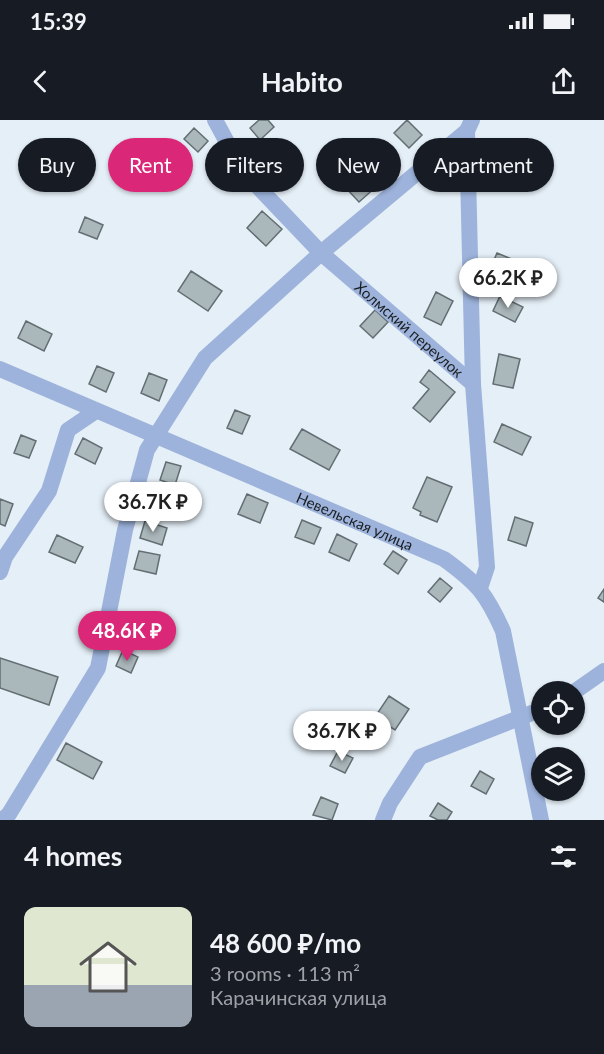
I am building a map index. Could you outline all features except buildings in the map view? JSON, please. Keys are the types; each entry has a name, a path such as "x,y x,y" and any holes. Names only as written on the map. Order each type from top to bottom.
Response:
{"street":[{"name":"Холмский переулок","path":"215,120 242,170 321,253 473,384 487,567 480,588"},
{"path":"2,820 9,814 98,668 125,530 147,450 205,358 321,253 469,125"},
{"path":"469,125 473,384"},
{"name":"Невельская улица","path":"0,369 444,559 480,588 503,631 541,820"},
{"path":"0,572 5,557 49,491 68,430 96,411"},
{"path":"585,684 604,671"},
{"path":"382,820 420,757 531,715"}]}
